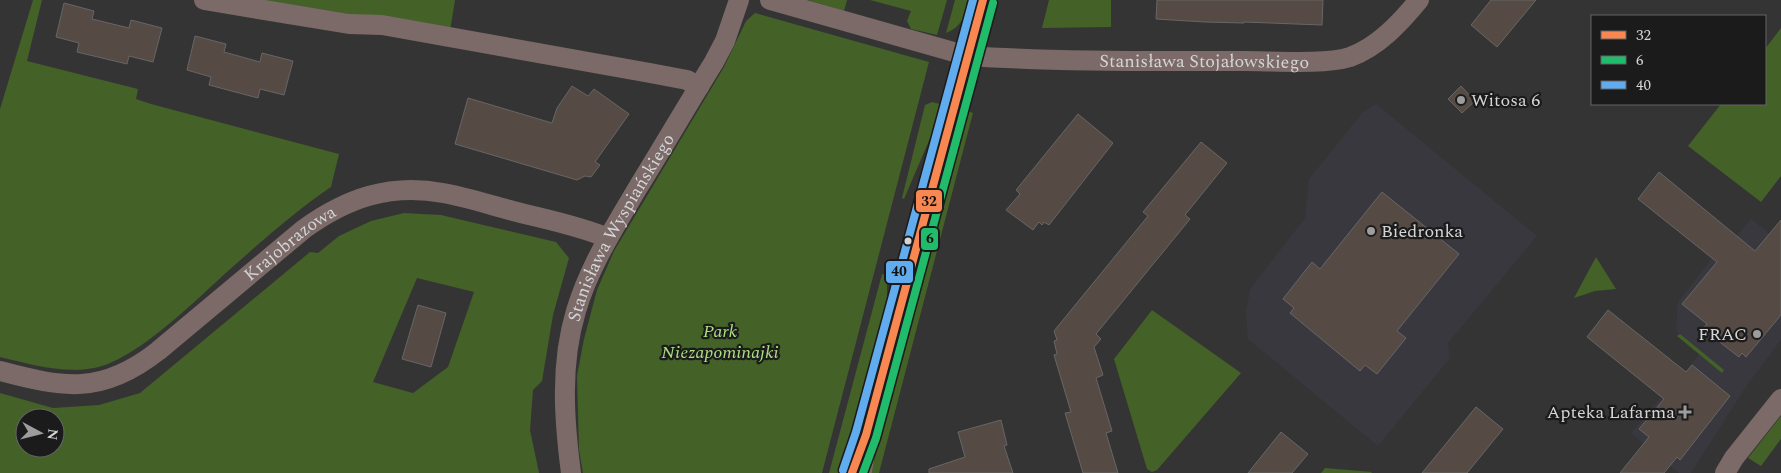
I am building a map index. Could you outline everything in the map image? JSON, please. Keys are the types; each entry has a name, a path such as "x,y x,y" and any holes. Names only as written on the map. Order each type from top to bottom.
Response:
{"street":[{"path":"204,0 349,24 382,25 687,80 699,87"},
{"name":"Stanisława Wyspiańskiego","path":"571,473 565,427 564,385 568,347 575,312 586,283 608,238 699,87 725,40 739,0"},
{"name":"Stanisława Stojałowskiego","path":"770,0 968,56 1159,61 1325,61 1348,57 1375,44 1406,16 1419,0"},
{"path":"859,473 866,435 983,0"},
{"name":"Krajobrazowa","path":"0,372 66,386 88,384 126,372 158,352 304,229 344,204 367,195 409,190 443,193 572,226 608,238"},
{"path":"1725,473 1748,439 1781,400"},
{"path":"852,473 866,435"}],"shaded area":[{"path":"1376,104 1537,236 1448,343 1450,358 1378,446 1248,339 1246,313 1250,289 1305,218 1309,179 1363,112"},
{"path":"1751,219 1781,243 1781,340 1745,388 1691,473 1679,473 1631,433 1661,397 1664,399 1701,352 1676,331 1678,302 1712,258 1715,261"}],"green space":[{"path":"33,0 42,0 27,61 138,89 136,99 151,104 339,154 331,187 278,227 182,313 128,354 110,363 82,370 58,369 0,357 0,109"},
{"path":"263,0 455,0 450,31"},
{"path":"808,0 847,0 844,11"},
{"path":"870,0 947,0 937,35 911,29 907,21 911,11"},
{"path":"955,0 969,0 959,24 946,33"},
{"path":"1049,0 1111,0 1111,27 1042,28"},
{"name":"Park Niezapominajki","path":"755,13 929,62 822,473 583,473 579,450 577,376 584,339 597,290 614,251 724,67 746,21"},
{"path":"1781,28 1781,176 1761,202 1688,146 1720,105 1766,105 1766,48"},
{"path":"932,102 940,104 931,136 904,199 902,198 925,105"},
{"path":"966,110 973,113 879,473 871,473"},
{"path":"404,213 441,215 556,242 569,258 553,315 542,381 533,390 530,430 539,473 0,473 0,393 53,408 99,405 140,393 310,252 318,253 339,236 371,221","holes":["417,278 474,292 448,367 413,393 373,382"]},
{"path":"1596,257 1616,289 1595,291 1574,298"},
{"path":"882,274 887,275 885,322 858,424 842,473 829,473"},
{"path":"1152,310 1241,373 1157,470 1152,472 1147,469 1114,359"},
{"path":"1680,334 1724,370 1722,373 1677,336"},
{"path":"1781,416 1781,439 1761,466 1748,458"},
{"path":"1325,468 1372,472 1321,473"}],"building":[{"path":"1157,0 1323,0 1322,25 1156,19"},
{"path":"1491,0 1536,0 1497,47 1471,25"},
{"path":"64,3 94,11 92,19 129,28 131,20 162,28 153,62 129,56 127,64 77,52 79,43 56,37"},
{"path":"195,36 226,44 224,52 260,62 262,53 293,61 284,95 260,89 258,98 209,85 211,77 187,70"},
{"path":"572,86 588,96 594,89 629,114 595,162 600,165 591,177 585,176 577,180 455,144 468,98 552,123 557,108"},
{"name":"Witosa 6","path":"1461,86 1475,101 1462,113 1448,99"},
{"path":"1078,114 1113,143 1049,225 1044,222 1042,225 1039,222 1033,230 1006,210 1020,194 1016,190"},
{"path":"1201,142 1227,163 1185,215 1190,219 1096,334 1101,339 1094,347 1103,375 1096,378 1112,431 1106,433 1118,473 1083,473 1065,413 1071,412 1054,355 1057,354 1054,341 1057,340 1054,331 1148,216 1143,212"},
{"path":"1659,172 1755,251 1781,220 1781,315 1746,357 1742,353 1739,357 1703,329 1707,324 1682,304 1717,262 1638,199"},
{"path":"1382,192 1459,254 1397,331 1406,338 1377,374 1365,365 1360,371 1290,313 1294,308 1283,299 1312,262 1320,269"},
{"path":"418,305 446,313 431,367 402,359"},
{"path":"1608,310 1686,372 1692,365 1730,396 1680,460 1677,457 1664,473 1620,473 1649,437 1639,429 1664,399 1587,337"},
{"path":"1476,407 1503,429 1467,473 1422,473"},
{"path":"1001,420 1007,445 1004,446 1013,473 929,473 929,469 965,457 958,432"},
{"path":"1281,432 1308,454 1292,473 1248,473"}],"transit line":[{"name":"40","path":"843,470 856,432 973,0"},
{"name":"32","path":"852,473 866,435 983,0"},
{"name":"6","path":"863,473 876,438 993,3"}],"place":[{"name":"Witosa 6","path":"1461,100"},
{"name":"Biedronka","path":"1371,231"},
{"name":"FRAC","path":"1757,334"},
{"name":"Apteka Lafarma","path":"1685,412"}]}
